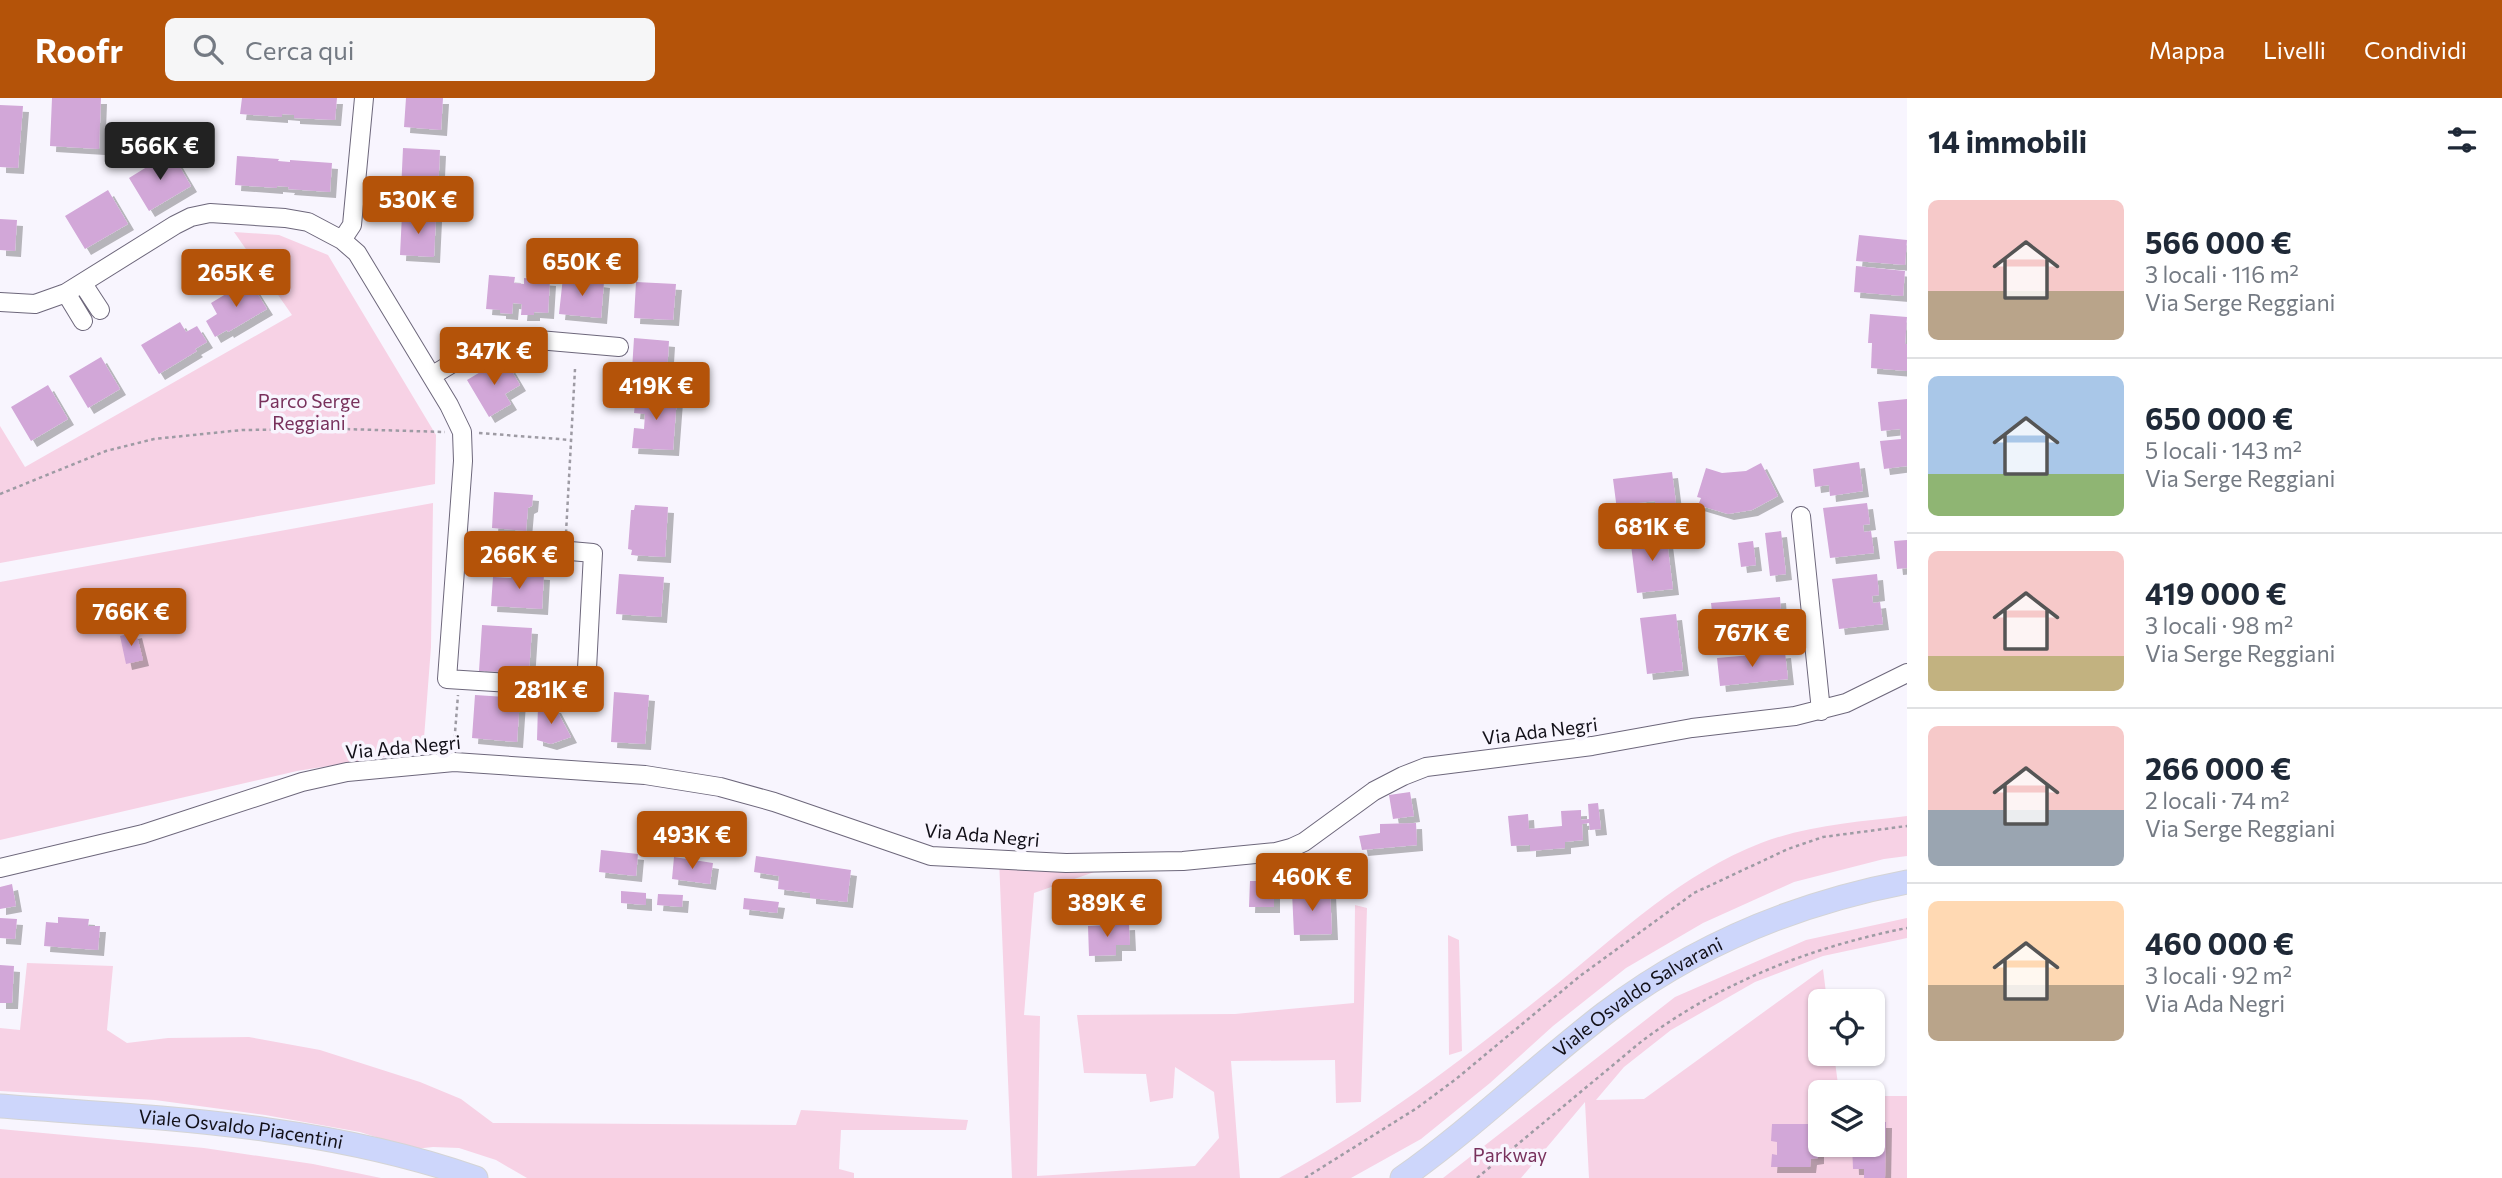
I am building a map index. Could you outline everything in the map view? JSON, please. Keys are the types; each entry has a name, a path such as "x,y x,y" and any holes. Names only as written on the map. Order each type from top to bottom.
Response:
{"main road":[{"name":"Viale Osvaldo Salvarani","path":"1402,1178 1477,1121 1603,1015 1691,957 1759,925 1814,904 1907,882"},
{"name":"Viale Osvaldo Piacentini","path":"0,1106 189,1120 291,1132 400,1155 476,1178"}],"street":[{"path":"342,240 352,225 364,98"},
{"path":"0,302 35,304 66,293 191,217 210,214 285,218 308,222 342,240 357,253 433,375 462,432 463,461 447,679 586,688 593,553 458,541"},
{"path":"83,284 100,310"},
{"path":"66,293 83,321"},
{"path":"433,375 494,338 619,347"},
{"path":"1801,516 1821,711"},
{"name":"Via Ada Negri","path":"0,867 144,834 302,782 347,772 454,762 645,775 720,787 774,802 931,856 1066,863 1182,861 1276,852 1304,842 1374,791 1403,775 1426,767 1592,746 1692,728 1821,711 1869,693 1907,673"}],"path":[{"path":"565,551 575,369"},
{"path":"0,494 106,451 154,439 242,430 462,432 571,440"},
{"path":"454,762 459,679"},
{"path":"1305,1178 1417,1108 1457,1079 1580,976 1693,893 1788,849 1824,837 1907,826"},
{"path":"1477,1178 1642,1041 1713,995 1757,973 1806,954 1867,936 1907,928"}],"green space":[{"name":"Parco Serge Reggiani","path":"234,232 279,235 328,255 436,435 435,484 0,563 0,426 25,467 292,315"},
{"path":"433,503 431,647 423,751 297,771 0,840 0,582"},
{"path":"1907,816 1907,856 1884,859 1794,882 1703,923 1626,968 1553,1026 1490,1083 1421,1139 1351,1178 1279,1178 1388,1112 1524,1010 1629,924 1705,870 1761,843 1797,832"},
{"path":"999,859 1123,862 1034,893 1024,1015 1040,1016 1037,1176 1195,1166 1219,1138 1214,1092 1175,1067 1173,1098 1150,1102 1146,1074 1084,1073 1077,1015 1235,1014 1354,1003 1355,905 1367,908 1361,1102 1336,1103 1335,1060 1231,1061 1240,1178 1012,1178"},
{"name":"Parkway","path":"1907,918 1907,938 1823,956 1755,982 1671,1030 1624,1067 1596,1100 1644,1099 1823,969 1826,989 1808,989 1808,1066 1836,1066 1837,1080 1808,1080 1808,1157 1885,1157 1885,1096 1907,1096 1907,1178 1589,1178 1585,1102 1521,1178 1443,1178 1675,997 1806,940"},
{"path":"1448,935 1459,940 1462,1051 1449,1055"},
{"path":"27,963 113,966 107,1030 127,1043 168,1038 249,1037 320,1050 420,1082 461,1099 493,1123 796,1125 801,1110 968,1120 966,1130 841,1130 839,1169 854,1173 854,1178 527,1178 496,1160 459,1148 414,1149 360,1132 265,1115 155,1100 0,1091 0,1028 20,1030"},
{"path":"0,1129 204,1148 313,1164 381,1178 0,1178"}],"building":[{"path":"52,98 101,98 99,149 50,146"},
{"path":"242,98 337,98 335,120 294,118 294,115 282,114 282,117 240,114"},
{"path":"406,98 443,98 441,130 404,127"},
{"path":"0,105 23,106 18,168 0,167"},
{"path":"403,148 440,150 438,192 401,191"},
{"path":"171,152 191,186 149,211 129,178"},
{"path":"237,156 332,163 330,192 235,185"},
{"path":"108,190 128,224 85,249 65,216"},
{"path":"402,214 436,216 434,257 400,255"},
{"path":"0,219 17,220 15,251 0,250"},
{"path":"1859,235 1907,240 1905,265 1856,261"},
{"path":"1856,266 1905,271 1903,296 1854,292"},
{"path":"489,275 515,277 514,283 524,284 524,278 550,280 548,313 521,315 522,304 513,303 512,314 486,309"},
{"path":"563,277 604,282 601,318 559,314"},
{"path":"249,280 267,309 215,337 206,321 217,314 211,303"},
{"path":"636,282 676,284 673,320 634,318"},
{"path":"1870,314 1907,317 1907,371 1871,368 1872,343 1868,343"},
{"path":"180,322 186,332 197,326 207,342 159,374 141,345"},
{"path":"634,338 669,341 667,373 632,370"},
{"path":"101,357 120,389 88,408 69,376"},
{"path":"502,359 520,385 505,394 511,404 489,417 467,380"},
{"path":"48,385 68,419 31,441 11,407"},
{"path":"636,394 677,397 673,450 632,448 634,428 644,429 645,414 634,413"},
{"path":"1907,399 1907,466 1884,469 1880,441 1901,439 1900,429 1881,431 1878,402"},
{"path":"1859,462 1863,491 1830,496 1829,485 1815,487 1813,469"},
{"path":"1761,463 1778,496 1752,510 1728,514 1698,505 1701,498 1697,497 1706,468 1722,473 1746,471"},
{"path":"1672,472 1676,503 1638,503 1639,507 1617,510 1613,479"},
{"path":"494,492 533,495 532,506 528,508 526,531 492,528"},
{"path":"1867,503 1870,524 1863,525 1864,532 1871,531 1874,553 1830,558 1823,508"},
{"path":"635,505 668,507 665,557 631,555 632,550 628,549 631,510 634,510"},
{"path":"1781,531 1786,574 1770,576 1765,533"},
{"path":"1666,533 1673,589 1637,593 1630,537"},
{"path":"1907,540 1907,568 1897,569 1894,541"},
{"path":"1753,541 1756,565 1741,567 1738,543"},
{"path":"511,572 544,574 542,609 491,606 493,577 511,578"},
{"path":"619,574 664,577 661,617 616,614"},
{"path":"1877,574 1879,595 1872,596 1873,603 1880,602 1883,624 1839,629 1832,579"},
{"path":"1780,597 1782,625 1714,631 1711,603"},
{"path":"1676,614 1683,670 1647,674 1640,618"},
{"path":"482,625 532,628 529,673 479,671"},
{"path":"136,632 143,660 126,664 120,636"},
{"path":"1785,652 1788,679 1720,686 1717,658"},
{"path":"614,692 649,695 645,744 611,742"},
{"path":"475,695 520,698 517,742 472,738"},
{"path":"538,705 555,707 571,737 551,744 537,740"},
{"path":"1410,792 1414,816 1393,819 1389,795"},
{"path":"1598,803 1601,829 1590,830 1589,823 1582,824 1583,840 1565,842 1565,848 1530,851 1530,845 1511,846 1508,816 1528,814 1529,829 1562,826 1561,811 1581,810 1581,820 1589,819 1588,804"},
{"path":"1416,823 1417,845 1362,850 1359,836 1380,833 1380,824"},
{"path":"601,850 638,854 636,876 599,872"},
{"path":"756,856 851,870 847,902 810,898 810,893 778,889 779,876 754,872"},
{"path":"674,857 713,863 710,884 672,879"},
{"path":"1250,881 1274,881 1274,907 1249,907"},
{"path":"12,884 16,906 0,909 0,887"},
{"path":"1330,890 1332,934 1294,935 1292,892"},
{"path":"621,891 646,893 646,905 621,903"},
{"path":"658,894 683,895 682,907 657,905"},
{"path":"744,898 779,902 777,913 743,909"},
{"path":"58,917 89,919 88,926 100,926 98,950 44,946 46,922 58,923"},
{"path":"0,918 17,919 15,939 0,938"},
{"path":"1129,924 1130,945 1116,945 1116,955 1089,956 1088,926"},
{"path":"0,965 14,966 12,1003 0,1003"},
{"path":"1886,1122 1885,1178 1864,1178 1864,1169 1853,1169 1853,1157 1885,1157"},
{"path":"1772,1124 1808,1124 1808,1157 1818,1158 1811,1159 1810,1167 1771,1167 1772,1154 1777,1155 1777,1142 1771,1141"}]}
